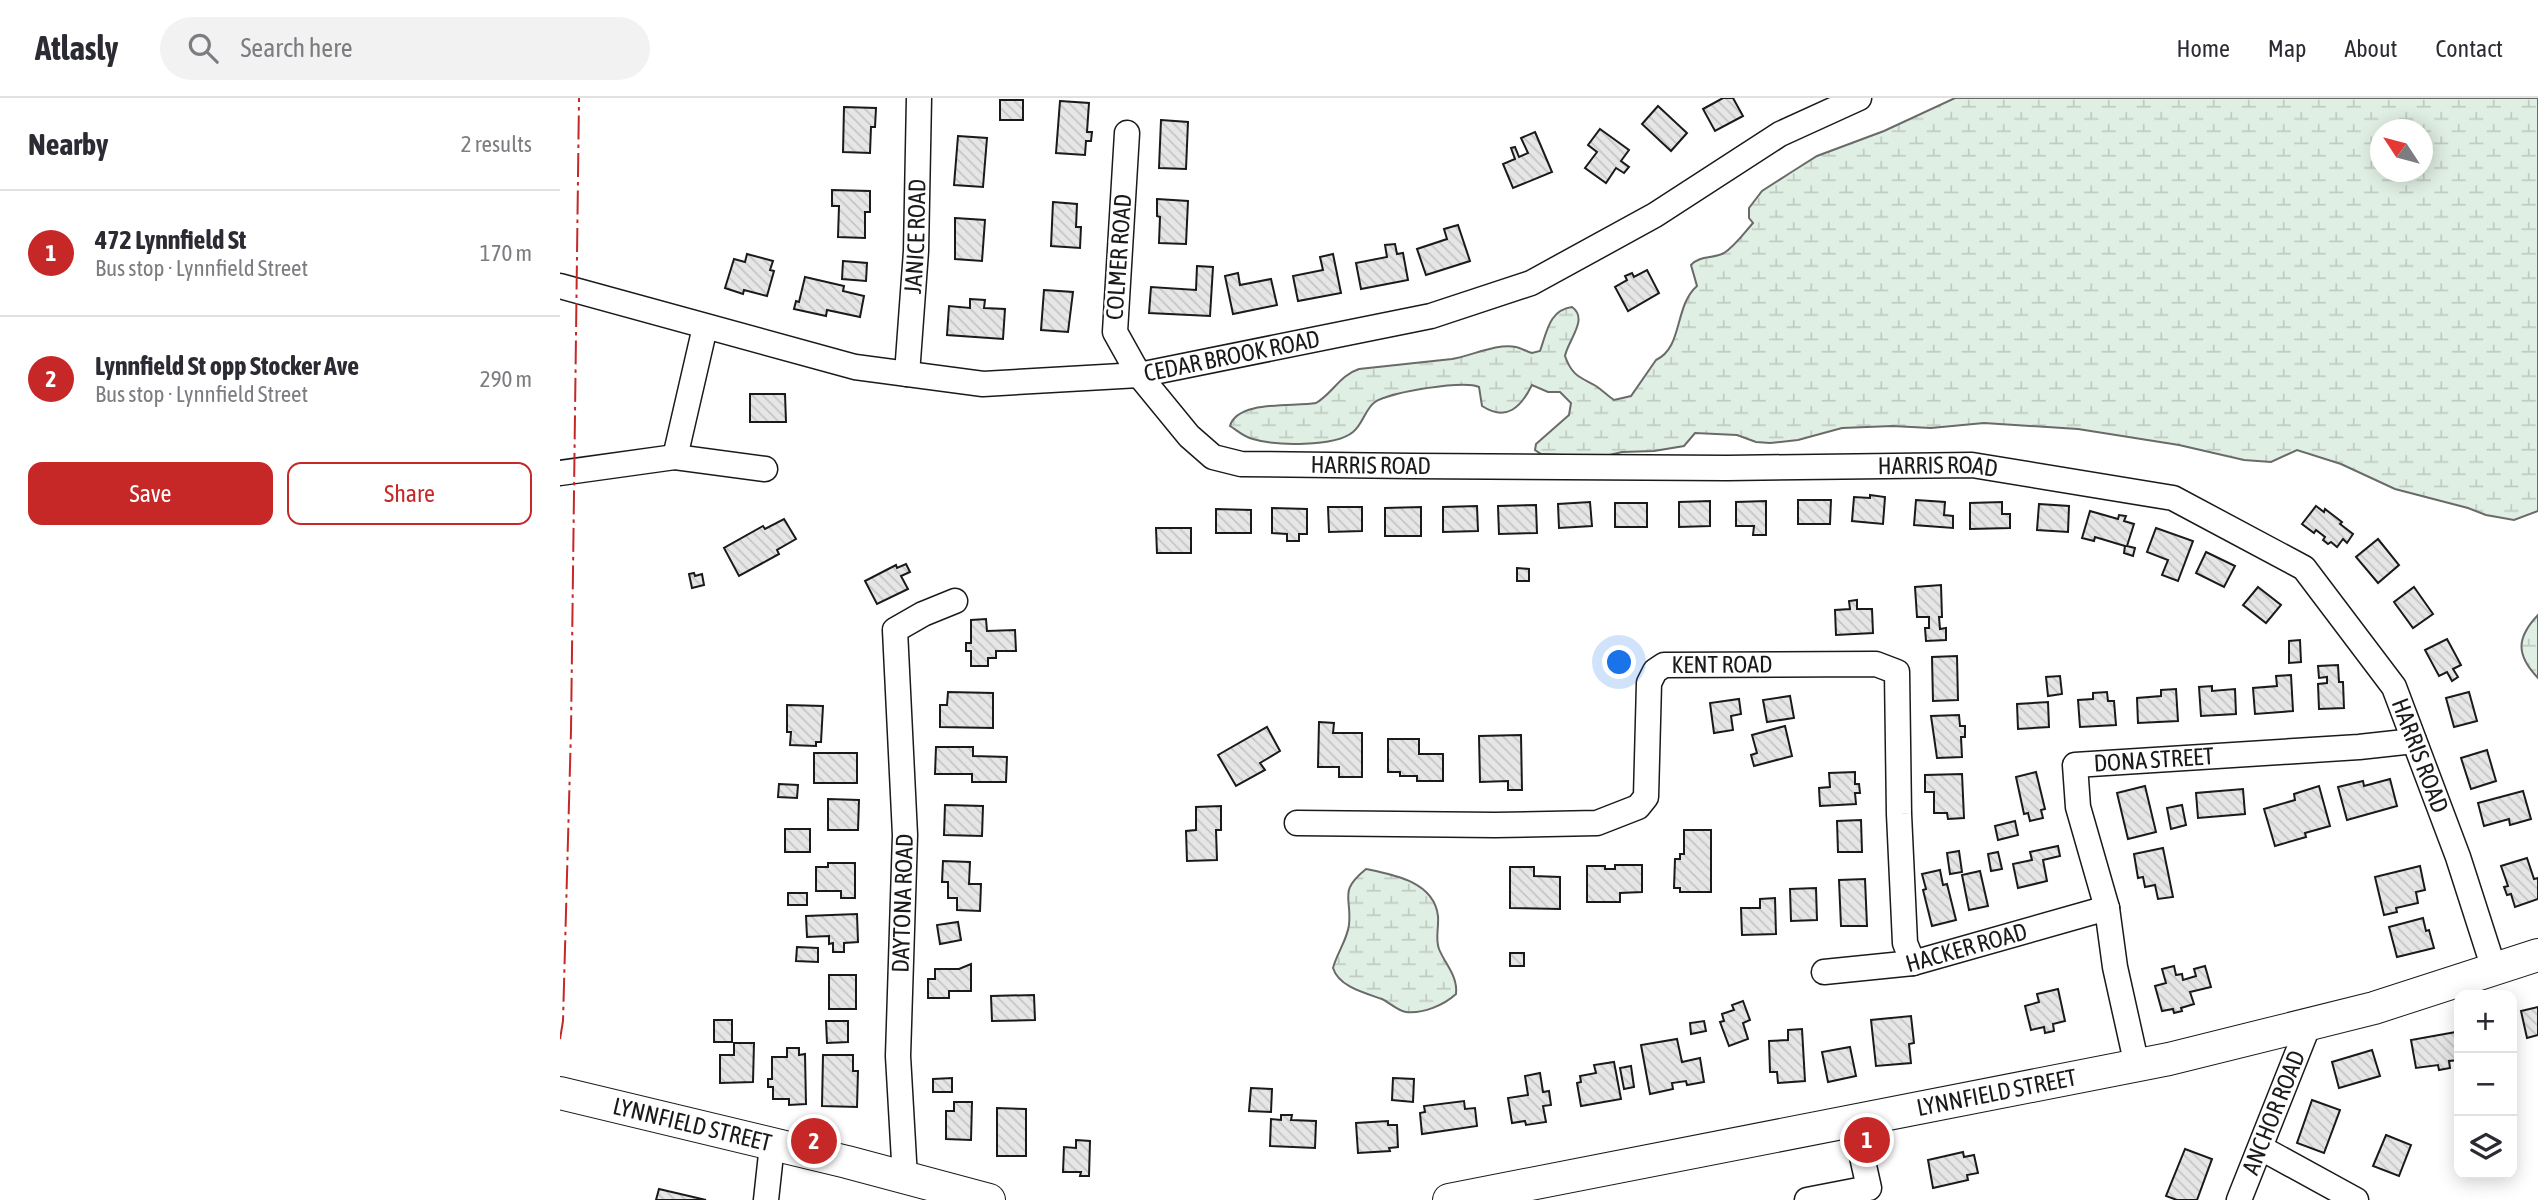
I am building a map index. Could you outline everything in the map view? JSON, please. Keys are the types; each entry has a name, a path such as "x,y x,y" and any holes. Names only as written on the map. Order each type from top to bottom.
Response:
{"main road":[{"name":"LYNNFIELD STREET","path":"1449,1200 1532,1192 1854,1121 2137,1066 2374,1008 2538,955"},
{"name":"LYNNFIELD STREET","path":"560,1093 772,1145 914,1187 989,1200"}],"street":[{"name":"JANICE ROAD","path":"906,374 916,251 919,98"},
{"name":"CEDAR BROOK ROAD","path":"560,286 855,367 983,384 1139,374 1431,316 1531,284 1655,215 1780,134 1859,98"},
{"name":"COLMER ROAD","path":"1127,133 1115,332 1139,374"},
{"path":"675,457 705,327"},
{"name":"HARRIS ROAD","path":"1139,374 1200,447 1213,457 1241,464 1727,468 1972,465 2174,498 2304,568 2393,687 2458,857 2494,969"},
{"path":"560,473 675,457 765,469"},
{"name":"DAYTONA ROAD","path":"914,1187 898,1056 905,835 895,630 954,601"},
{"name":"KENT ROAD","path":"1297,823 1597,823 1638,807 1646,797 1649,682 1654,671 1664,665 1876,664 1897,672 1899,814 1905,943 1913,963"},
{"name":"DONA STREET","path":"2137,1066 2115,967 2107,908 2078,807 2075,765 2359,747 2414,741"},
{"name":"HACKER ROAD","path":"1824,972 1913,963 2107,908"},
{"name":"ANCHOR ROAD","path":"2239,1200 2309,1024"},
{"path":"1807,1200 1870,1194 1854,1121"},
{"path":"766,1200 772,1145"},
{"path":"2261,1148 2356,1200"}],"green space":[{"path":"1955,98 2538,98 2538,511 2514,520 2486,515 2395,489 2341,464 2297,450 2271,462 2244,460 2179,445 2078,429 1984,423 1931,428 1842,428 1798,440 1770,443 1756,442 1737,435 1695,433 1684,446 1654,451 1622,452 1601,457 1541,454 1535,450 1536,444 1569,415 1571,403 1560,392 1548,392 1532,385 1518,406 1499,413 1482,406 1479,387 1471,385 1443,386 1395,394 1375,402 1353,432 1319,443 1263,441 1247,437 1230,426 1243,412 1254,408 1316,403 1359,369 1452,359 1509,346 1532,353 1540,351 1554,317 1558,312 1572,307 1579,317 1565,356 1571,368 1614,400 1631,396 1656,360 1671,346 1685,304 1697,286 1691,265 1698,260 1724,253 1736,243 1753,223 1749,218 1749,208 1762,191 1817,156 1884,131"},
{"path":"2538,615 2538,678 2526,662 2522,646 2526,631"},
{"path":"1366,869 1411,882 1429,895 1435,904 1438,916 1438,945 1456,988 1456,994 1446,1002 1426,1010 1403,1011 1347,985 1336,975 1333,968 1349,925 1349,889"}],"building":[{"path":"1723,98 1733,98 1743,116 1715,131 1703,109"},
{"path":"1000,100 1023,100 1023,120 1000,120"},
{"path":"1060,101 1089,103 1087,132 1092,132 1091,141 1086,141 1085,155 1056,153"},
{"path":"1658,106 1687,133 1671,151 1642,124"},
{"path":"844,107 876,108 875,127 871,127 870,153 843,152"},
{"path":"1161,120 1188,122 1186,169 1159,168"},
{"path":"1600,129 1629,150 1621,161 1629,167 1624,173 1616,168 1606,183 1585,168 1597,152 1588,145"},
{"path":"1535,132 1552,172 1513,188 1503,164 1515,159 1511,148 1515,147 1519,157 1528,153 1521,138"},
{"path":"958,136 987,138 983,187 954,185"},
{"path":"832,190 870,191 870,212 865,212 865,238 838,237 839,206 832,206"},
{"path":"1157,199 1188,201 1186,244 1159,243 1160,217 1157,216"},
{"path":"1053,202 1077,204 1076,227 1081,227 1080,248 1051,246"},
{"path":"955,218 985,220 982,261 955,259"},
{"path":"1458,225 1470,261 1426,275 1417,249 1447,239 1444,229"},
{"path":"1395,244 1397,254 1403,253 1408,280 1361,289 1356,263 1387,257 1385,245"},
{"path":"747,254 773,261 770,270 774,271 767,296 744,290 743,294 725,288 734,259 745,262"},
{"path":"1333,254 1341,293 1298,301 1293,276 1323,270 1320,257"},
{"path":"843,261 867,263 866,281 842,279"},
{"path":"1197,266 1213,267 1210,316 1149,313 1151,287 1196,290"},
{"path":"1647,270 1659,293 1628,311 1615,287 1627,280 1625,276 1632,273 1634,277"},
{"path":"1238,273 1240,285 1271,279 1277,305 1233,314 1225,276"},
{"path":"805,277 844,286 843,291 864,296 860,317 827,310 826,316 794,309 796,301 799,302"},
{"path":"1044,290 1073,292 1068,332 1041,330"},
{"path":"970,299 985,300 984,308 1005,309 1003,339 947,335 949,306 970,308"},
{"path":"750,394 785,394 786,422 750,422"},
{"path":"1870,495 1885,497 1883,524 1852,521 1854,497 1870,498"},
{"path":"1798,500 1831,500 1830,524 1798,524"},
{"path":"1916,500 1945,502 1944,515 1953,516 1953,528 1914,525"},
{"path":"1710,501 1710,526 1679,527 1679,502"},
{"path":"1766,501 1766,535 1753,535 1754,526 1736,526 1736,502"},
{"path":"1590,502 1592,526 1559,528 1558,504"},
{"path":"2002,502 2002,514 2010,514 2010,528 1970,529 1970,503"},
{"path":"1615,503 1647,503 1647,527 1615,527"},
{"path":"2039,504 2069,506 2068,532 2037,530"},
{"path":"1536,505 1537,533 1499,534 1498,506"},
{"path":"1477,506 1478,531 1443,532 1443,507"},
{"path":"2316,506 2324,512 2325,509 2353,534 2347,543 2343,539 2337,547 2331,542 2328,544 2323,540 2325,537 2316,530 2314,533 2302,524"},
{"path":"1328,507 1362,507 1362,531 1329,532"},
{"path":"1421,507 1421,536 1385,536 1385,508"},
{"path":"1272,508 1307,509 1307,534 1299,534 1299,541 1287,541 1287,534 1272,533"},
{"path":"1216,509 1251,510 1251,533 1216,533"},
{"path":"2090,511 2118,519 2119,515 2126,516 2124,521 2134,524 2127,546 2135,548 2133,556 2124,553 2125,546 2095,537 2094,541 2082,538"},
{"path":"784,519 796,539 777,550 779,554 739,576 724,548 763,526 765,529"},
{"path":"1156,528 1191,528 1191,553 1157,553"},
{"path":"2156,528 2193,541 2178,581 2162,575 2168,560 2147,552"},
{"path":"2378,539 2399,565 2378,583 2356,557"},
{"path":"2206,552 2235,566 2224,587 2196,573"},
{"path":"906,564 910,572 901,576 908,589 877,604 865,581 896,565 897,568"},
{"path":"1517,568 1529,569 1529,581 1517,581"},
{"path":"694,573 695,576 702,574 704,585 692,588 689,574"},
{"path":"1941,585 1940,629 1946,628 1946,640 1926,641 1925,628 1929,628 1929,617 1917,617 1915,587"},
{"path":"2258,587 2281,605 2266,623 2243,605"},
{"path":"2414,587 2433,614 2413,628 2394,602"},
{"path":"1857,600 1857,609 1872,609 1873,633 1836,635 1835,610 1850,609 1849,601"},
{"path":"986,619 987,631 1015,630 1016,651 996,651 996,658 988,658 988,666 971,666 971,651 966,651 966,643 971,643 971,620"},
{"path":"2447,639 2461,665 2453,669 2458,677 2452,681 2447,672 2439,676 2425,650"},
{"path":"2300,640 2301,662 2289,663 2289,641"},
{"path":"1957,656 1958,700 1933,701 1932,657"},
{"path":"2338,665 2339,682 2343,682 2344,708 2319,709 2318,684 2327,683 2327,677 2319,678 2318,666"},
{"path":"2291,675 2293,711 2255,714 2253,688 2277,686 2276,676"},
{"path":"2060,676 2062,694 2048,696 2046,677"},
{"path":"2212,686 2212,691 2235,689 2236,714 2201,716 2199,687"},
{"path":"2176,689 2178,721 2138,723 2137,698 2161,696 2161,690"},
{"path":"948,692 993,693 993,728 940,727 940,705 947,705"},
{"path":"2107,692 2108,701 2114,701 2116,725 2080,727 2078,700 2093,699 2093,693"},
{"path":"2469,692 2477,721 2454,727 2446,698"},
{"path":"1790,696 1794,718 1767,722 1763,700"},
{"path":"1739,699 1741,714 1731,716 1733,730 1714,733 1710,703"},
{"path":"2048,702 2049,727 2018,729 2017,704"},
{"path":"787,705 823,706 821,742 816,742 816,746 790,745"},
{"path":"1959,715 1960,726 1965,726 1965,737 1961,737 1962,757 1937,758 1931,716"},
{"path":"1319,722 1334,723 1333,733 1362,733 1362,777 1339,777 1339,767 1318,767"},
{"path":"1785,726 1792,756 1754,766 1751,755 1757,753 1752,735"},
{"path":"1267,727 1280,751 1260,763 1265,770 1236,786 1218,755"},
{"path":"1521,735 1522,790 1508,790 1508,781 1480,782 1479,736"},
{"path":"1388,739 1419,739 1419,754 1443,754 1443,781 1417,781 1417,776 1400,776 1400,772 1388,772"},
{"path":"936,747 973,747 973,756 1007,757 1006,782 972,782 972,774 935,774"},
{"path":"2487,750 2496,781 2471,789 2461,758"},
{"path":"814,753 857,753 857,783 814,783"},
{"path":"1855,772 1855,784 1859,784 1860,793 1855,793 1856,804 1820,806 1819,788 1830,787 1829,773"},
{"path":"2036,772 2045,809 2041,810 2043,818 2030,821 2028,813 2024,814 2016,777"},
{"path":"1962,774 1964,818 1948,819 1947,813 1934,813 1934,792 1925,792 1925,775"},
{"path":"2390,779 2397,806 2347,820 2338,787 2363,781 2364,786"},
{"path":"779,784 798,785 797,798 778,797"},
{"path":"2145,786 2156,832 2128,839 2117,793"},
{"path":"2319,786 2330,826 2305,833 2306,837 2275,846 2264,809 2295,800 2294,794"},
{"path":"2243,789 2245,814 2198,818 2196,793"},
{"path":"2523,791 2531,819 2510,825 2509,819 2484,826 2478,803"},
{"path":"828,799 859,800 858,830 828,830"},
{"path":"945,805 983,806 982,836 944,835"},
{"path":"2182,805 2186,825 2171,829 2167,808"},
{"path":"1221,806 1221,830 1216,830 1217,860 1187,861 1186,831 1196,830 1196,807"},
{"path":"1861,820 1862,852 1838,852 1837,821"},
{"path":"2015,821 2018,835 1998,840 1995,826"},
{"path":"785,829 810,829 810,852 785,852"},
{"path":"1684,830 1711,830 1711,892 1680,892 1680,888 1674,888 1675,859 1680,859 1680,854 1684,854"},
{"path":"2058,846 2060,856 2043,860 2047,881 2018,888 2013,864 2032,860 2030,852"},
{"path":"2163,848 2173,897 2158,899 2155,885 2145,887 2143,877 2138,878 2134,854"},
{"path":"1959,851 1962,872 1950,874 1947,853"},
{"path":"1998,852 2002,869 1991,871 1988,854"},
{"path":"2527,858 2534,879 2538,878 2538,899 2515,907 2511,894 2507,895 2504,887 2508,886 2501,866"},
{"path":"943,861 970,862 969,884 981,884 980,911 957,910 957,898 948,898 948,882 942,882"},
{"path":"828,863 855,863 855,898 841,898 841,891 816,891 816,867 828,867"},
{"path":"1615,865 1642,865 1642,892 1620,893 1620,902 1587,902 1587,866 1615,869"},
{"path":"2420,866 2425,890 2416,892 2418,903 2396,908 2397,912 2384,915 2375,877"},
{"path":"1510,867 1534,867 1534,876 1560,877 1560,909 1510,908"},
{"path":"1940,870 1943,885 1947,884 1956,920 1932,926 1922,874"},
{"path":"1980,871 1988,906 1969,910 1962,875"},
{"path":"1865,879 1867,926 1841,926 1839,880"},
{"path":"1816,888 1817,920 1791,921 1790,889"},
{"path":"788,893 807,893 807,905 788,905"},
{"path":"1775,898 1776,934 1742,935 1741,908 1760,908 1760,899"},
{"path":"857,914 858,942 844,943 844,952 833,952 833,943 829,944 829,936 807,937 806,916"},
{"path":"2423,918 2434,948 2397,957 2389,927"},
{"path":"958,922 961,940 940,944 937,925"},
{"path":"797,947 818,948 818,962 796,961"},
{"path":"1510,953 1524,953 1524,966 1510,966"},
{"path":"971,964 971,991 949,991 949,998 928,998 928,979 935,979 935,969 959,969"},
{"path":"2174,966 2176,975 2182,974 2183,980 2196,976 2194,969 2205,966 2211,987 2190,992 2194,1004 2174,1013 2173,1009 2162,1011 2155,986 2166,983 2162,969"},
{"path":"829,975 856,975 856,1009 829,1009"},
{"path":"2058,989 2065,1021 2053,1024 2054,1031 2045,1033 2044,1027 2031,1030 2025,1006 2039,1002 2037,994"},
{"path":"1034,995 1035,1020 992,1021 991,996"},
{"path":"1743,1001 1750,1020 1743,1023 1748,1039 1729,1046 1720,1022 1724,1021 1722,1014 1734,1010 1732,1005"},
{"path":"2538,1007 2538,1035 2527,1038 2521,1011"},
{"path":"1911,1016 1914,1043 1909,1044 1911,1063 1876,1066 1871,1020"},
{"path":"714,1020 732,1020 732,1042 714,1042"},
{"path":"826,1021 848,1021 848,1042 827,1043"},
{"path":"1704,1021 1706,1031 1691,1034 1690,1023"},
{"path":"1802,1029 1805,1081 1778,1083 1777,1072 1770,1072 1769,1041 1788,1040 1788,1030"},
{"path":"2454,1032 2454,1060 2449,1061 2450,1068 2439,1070 2438,1065 2416,1068 2411,1040"},
{"path":"1677,1039 1682,1062 1700,1058 1704,1082 1687,1085 1686,1081 1672,1083 1673,1089 1650,1094 1641,1045"},
{"path":"734,1043 754,1043 753,1082 720,1083 720,1055 734,1055"},
{"path":"1850,1047 1856,1076 1828,1082 1822,1052"},
{"path":"787,1048 799,1048 799,1055 805,1054 806,1104 789,1105 789,1099 773,1099 773,1087 768,1087 768,1079 772,1079 772,1057 787,1057"},
{"path":"2372,1050 2380,1076 2339,1088 2332,1062"},
{"path":"823,1055 853,1055 853,1071 858,1071 857,1107 822,1106"},
{"path":"1614,1062 1621,1099 1581,1106 1577,1083 1581,1082 1580,1076 1596,1073 1594,1065"},
{"path":"1631,1066 1634,1087 1624,1089 1620,1068"},
{"path":"1540,1073 1543,1092 1549,1091 1551,1105 1543,1106 1546,1122 1526,1125 1525,1121 1512,1123 1508,1098 1528,1095 1525,1076"},
{"path":"952,1078 952,1092 933,1092 933,1079"},
{"path":"1393,1078 1414,1079 1413,1102 1392,1100"},
{"path":"1251,1088 1272,1089 1271,1112 1249,1111"},
{"path":"2312,1100 2340,1110 2324,1153 2297,1143"},
{"path":"1464,1101 1465,1109 1475,1108 1477,1126 1422,1134 1420,1113 1425,1112 1424,1106"},
{"path":"954,1102 972,1102 971,1140 946,1139 946,1111 954,1111"},
{"path":"997,1108 1026,1109 1026,1156 997,1156"},
{"path":"1281,1115 1292,1115 1291,1120 1316,1121 1315,1148 1270,1146 1271,1119 1281,1120"},
{"path":"1388,1121 1388,1125 1397,1125 1398,1147 1389,1148 1390,1151 1358,1153 1356,1123"},
{"path":"2386,1135 2411,1145 2399,1176 2373,1166"},
{"path":"1076,1140 1090,1141 1089,1176 1080,1176 1081,1172 1063,1172 1064,1147 1076,1148"},
{"path":"2185,1149 2212,1159 2197,1200 2177,1200 2166,1196"},
{"path":"1963,1152 1964,1157 1974,1155 1978,1173 1967,1175 1968,1180 1933,1188 1928,1160"},
{"path":"659,1189 706,1200 656,1200"}],"power":[{"path":"560,1039 563,1021 571,730 579,98"}],"place":[{"name":"472 Lynnfield St","path":"1867,1140"},
{"name":"Lynnfield St opp Stocker Ave","path":"814,1141"}]}
